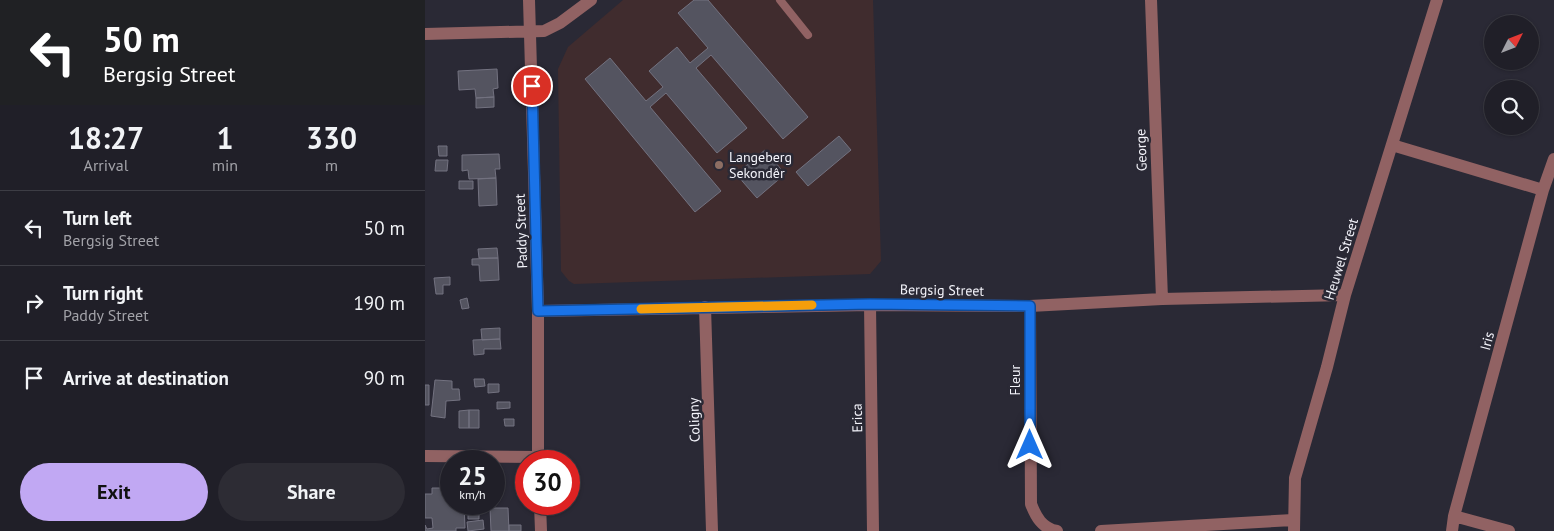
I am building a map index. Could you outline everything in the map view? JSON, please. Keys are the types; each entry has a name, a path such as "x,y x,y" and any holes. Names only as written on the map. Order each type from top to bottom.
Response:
{"street":[{"name":"Paddy Street","path":"529,0 538,311 538,450"},
{"path":"425,34 544,31 560,23 591,0"},
{"name":"George","path":"1151,0 1162,299"},
{"name":"Heuwel Street","path":"1293,526 1295,478 1327,367 1345,295 1437,0"},
{"path":"1392,145 1543,190"},
{"name":"Iris","path":"1452,531 1454,516 1543,190 1554,159"},
{"name":"Bergsig Street","path":"538,311 870,304 1030,306 1162,299 1345,295"},
{"name":"Erica","path":"870,304 873,531"},
{"name":"Fleur","path":"1030,306 1031,504 1036,517 1043,524 1057,531"},
{"name":"Coligny","path":"705,307 713,531"},
{"path":"425,456 515,458"},
{"path":"540,515 541,531"},
{"path":"1454,516 1509,531"},
{"path":"1101,531 1293,526"}],"lane":[{"path":"780,0 808,35"}],"shaded area":[{"name":"Langeberg Sekondêr","path":"623,0 873,0 881,261 870,274 574,284 569,281 561,271 558,69 568,47"}],"building":[{"path":"694,0 708,0 808,117 783,139 711,55 696,68 747,128 717,153 666,93 650,107 721,191 695,212 585,79 610,58 646,101 663,87 649,71 677,47 690,63 708,48 678,13"},
{"path":"497,69 498,88 493,89 494,97 476,98 475,89 459,90 458,71"},
{"path":"494,97 494,107 476,108 476,98"},
{"path":"839,136 851,150 808,186 796,172"},
{"path":"438,146 447,146 447,156 439,156"},
{"path":"765,150 785,174 757,198 736,174"},
{"path":"499,154 500,169 495,169 496,178 469,179 468,170 462,171 462,155"},
{"path":"436,160 448,160 447,171 435,171"},
{"path":"496,178 497,205 479,206 478,179"},
{"path":"459,181 473,181 473,189 459,189"},
{"path":"497,248 498,258 479,258 478,249"},
{"path":"498,258 499,280 480,281 479,265 472,265 472,259"},
{"path":"450,277 450,285 443,285 443,294 436,294 434,278"},
{"path":"467,298 469,308 462,309 460,300"},
{"path":"500,328 500,339 482,340 481,329"},
{"path":"500,339 501,349 484,349 484,354 474,355 473,340"},
{"path":"474,379 484,379 485,386 475,387"},
{"path":"435,380 452,381 452,389 459,389 460,400 446,401 445,418 431,416"},
{"path":"488,384 499,384 499,392 488,393"},
{"path":"425,385 429,385 429,405 425,405"},
{"path":"497,402 510,402 510,408 497,409"},
{"path":"469,410 469,428 459,428 459,411"},
{"path":"469,410 479,410 479,428 469,428"},
{"path":"504,419 514,419 514,426 505,426"},
{"path":"432,488 440,488 440,515 464,515 465,528 456,528 456,531 425,531 425,525 427,529 433,528 432,518 425,518 425,494 432,494"},
{"path":"505,508 508,508 509,531 491,531 490,515 505,515"},
{"path":"468,515 479,515 479,519 468,519"},
{"path":"483,520 484,529 468,531 467,522"},
{"path":"509,525 521,525 521,531 509,531"}],"slow traffic":[{"path":"641,309 812,305"}],"place":[{"name":"Langeberg Sekondêr","path":"719,165"}],"route":[{"path":"532,86 538,311 563,312 870,304 1030,306 1030,445"}]}
